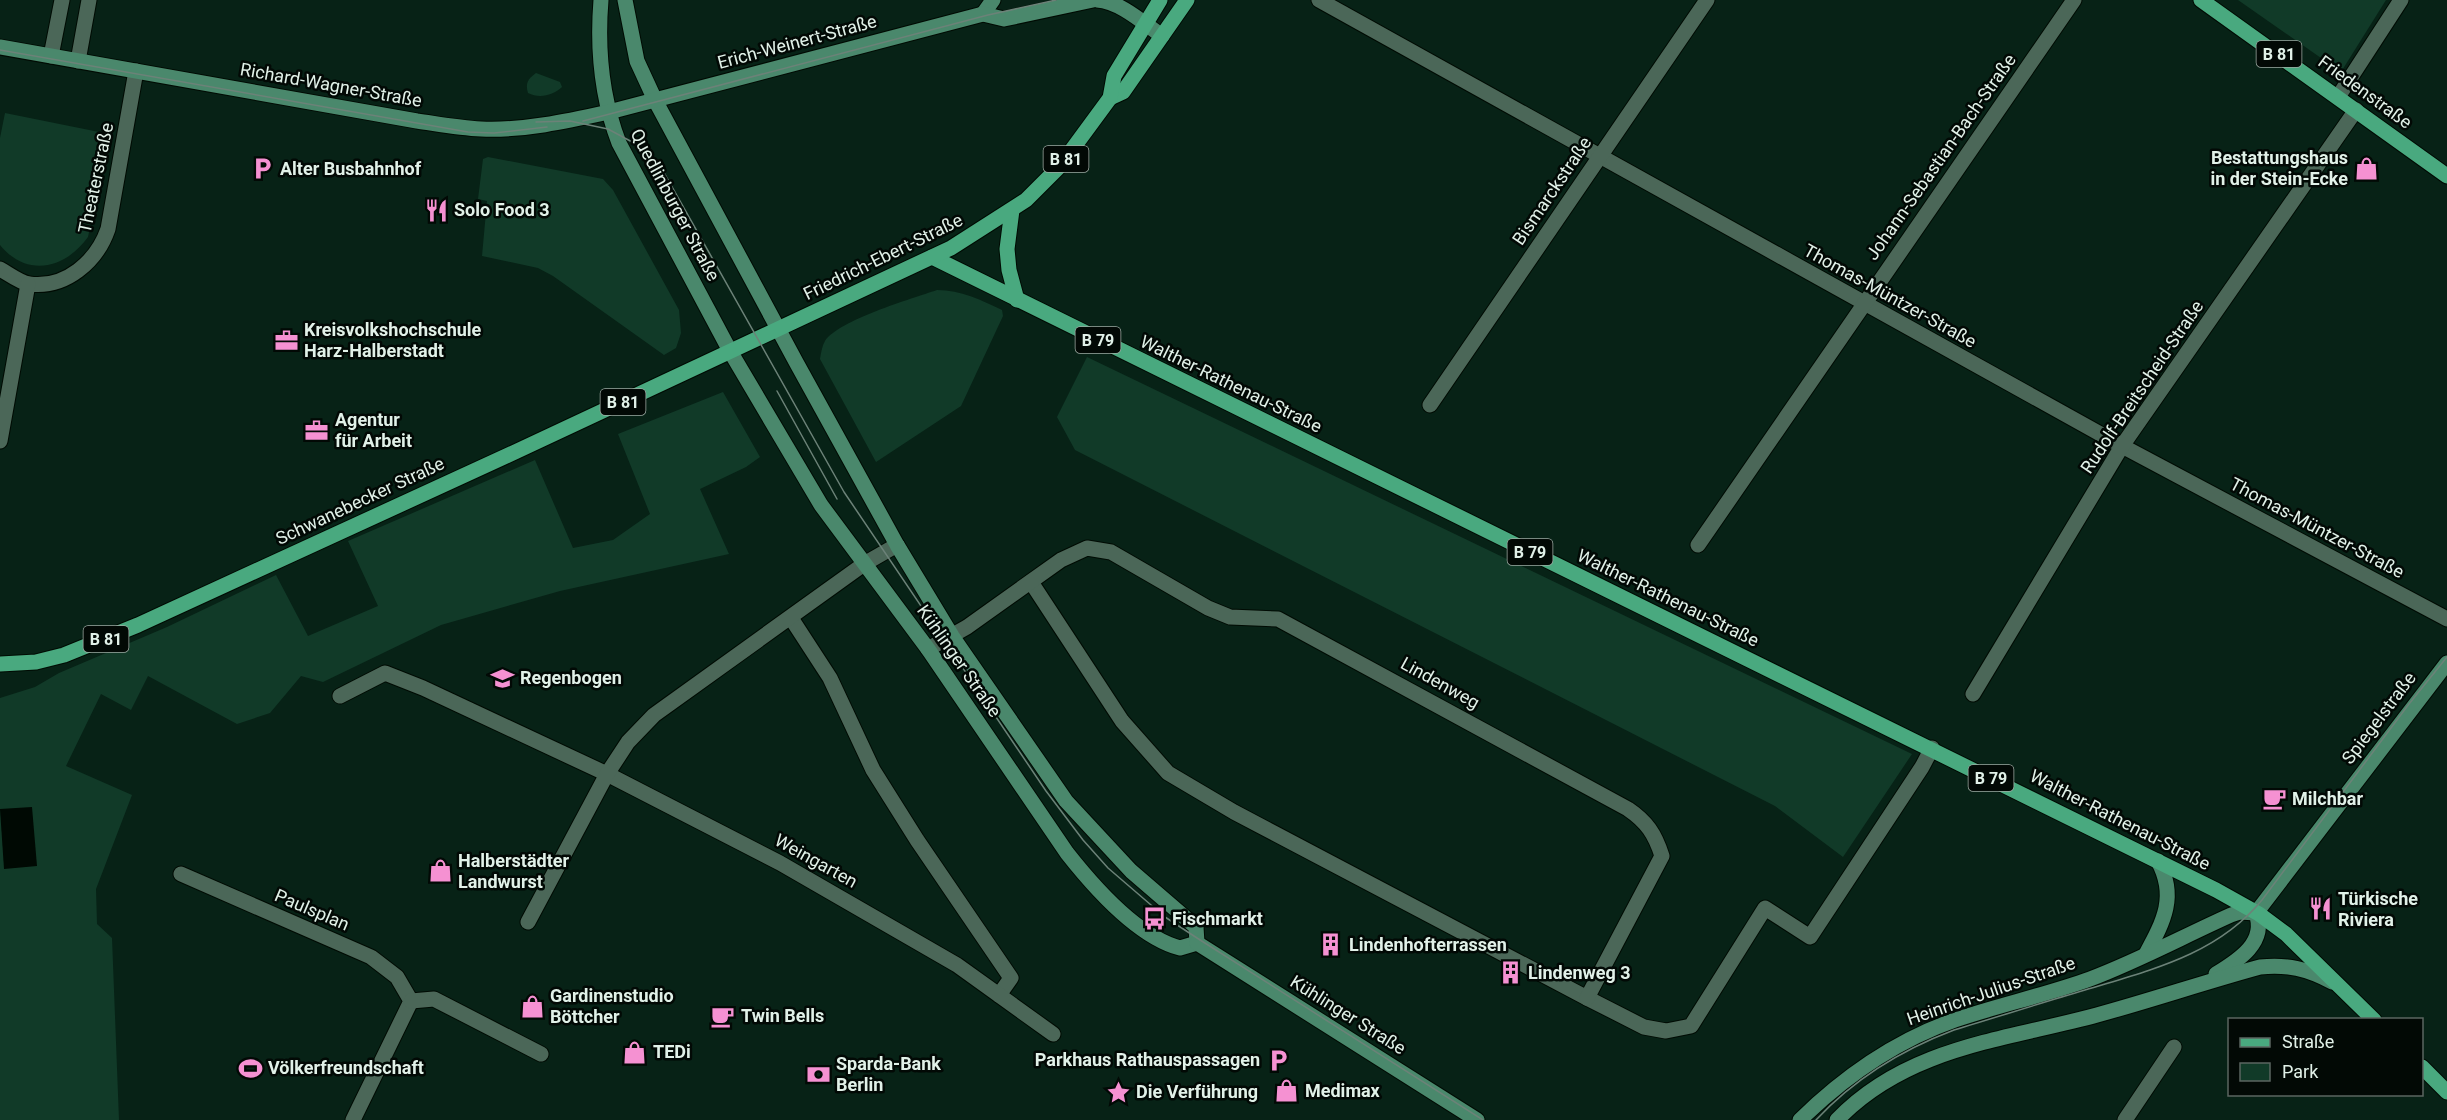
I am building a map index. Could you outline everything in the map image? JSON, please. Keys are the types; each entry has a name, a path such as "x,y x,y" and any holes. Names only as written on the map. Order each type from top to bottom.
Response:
{"main road":[{"name":"Friedrich-Ebert-Straße","path":"1110,99 1114,76 1160,0"},
{"name":"Friedrich-Ebert-Straße","path":"730,351 932,257 1012,210 1060,166 1110,99 1123,92 1187,0"},
{"name":"Friedenstraße","path":"2201,0 2447,176"},
{"path":"1012,210 1007,249 1009,270 1017,300"},
{"name":"Walther-Rathenau-Straße","path":"932,257 1932,748 2158,861 2256,913"},
{"name":"Schwanebecker Straße","path":"3,667 36,662 90,646 526,448 730,351"},
{"name":"B 79","path":"2256,913 2294,941 2372,1018"},
{"path":"2423,1069 2447,1092"}],"street":[{"path":"51,56 62,0"},
{"path":"78,61 89,0"},
{"name":"Quedlinburger Straße","path":"601,0 600,62 609,112 619,142 730,351"},
{"name":"Quedlinburger Straße","path":"625,0 637,61 655,100 778,328"},
{"path":"983,12 993,0"},
{"name":"Erich-Weinert-Straße","path":"655,100 983,12 1004,19 1095,0 1107,1 1119,6 1162,36"},
{"name":"Thomas-Müntzer-Straße","path":"1319,0 2122,446 2447,619"},
{"name":"Bismarckstraße","path":"1431,405 1707,0"},
{"name":"Johann-Sebastian-Bach-Straße","path":"1698,544 2074,0"},
{"path":"2338,97 2401,0"},
{"name":"Richard-Wagner-Straße","path":"0,47 469,129 495,129 555,123 655,100"},
{"name":"Theaterstraße","path":"28,284 47,283 77,272 92,260 103,244 108,229 136,71"},
{"name":"Rudolf-Breitscheid-Straße","path":"1973,694 2122,446 2356,110"},
{"path":"0,269 28,284 4,397 0,441"},
{"name":"Kühlinger Straße","path":"778,328 897,545 951,636 1066,801 1131,871 1196,927 1197,943"},
{"name":"Kühlinger Straße","path":"730,351 821,505 928,649 1067,853 1101,893 1151,934 1180,948 1197,943 1478,1120"},
{"path":"528,922 607,774 628,742 654,715 864,564 897,545"},
{"name":"Lindenweg","path":"928,649 951,636 1060,560 1087,548 1111,552 1208,608 1230,617 1278,619 1548,764 1643,819 1655,835 1662,856 1587,998"},
{"path":"1031,582 1122,721 1168,773 1234,812 1644,1027 1666,1031 1691,1026 1765,908 1810,937 1922,768 1932,748"},
{"path":"791,618 830,678 873,770 917,840 1011,978 999,995"},
{"name":"Spiegelstraße","path":"2256,913 2447,663"},
{"name":"Weingarten","path":"340,696 385,673 423,688 607,774 666,803 840,897 957,965 1053,1034"},
{"path":"2146,954 2162,921 2169,895 2166,876 2158,861"},
{"name":"Paulsplan","path":"181,874 371,957 397,977 411,1001"},
{"name":"Heinrich-Julius-Straße","path":"1800,1120 1847,1078 1885,1052 1908,1040 1953,1021 2090,978 2231,915 2240,912 2256,913"},
{"path":"2190,988 2231,964 2254,943 2260,925 2256,913"},
{"path":"1837,1120 1870,1092 1945,1053 2074,1021 2223,977 2276,965 2297,967 2315,973 2342,988"},
{"path":"353,1120 411,1001 434,999 541,1053"},
{"path":"2125,1120 2174,1047"}],"green space":[{"path":"2238,0 2386,0 2341,72"},
{"path":"536,73 560,82 562,87 546,95 537,96 528,93 528,82"},
{"path":"5,113 109,134 88,237 79,248 57,262 34,265 22,262 0,245 0,138"},
{"path":"488,157 603,179 613,190 679,310 681,333 676,348 664,355 553,276 538,268 482,256 487,201 478,199 483,159"},
{"path":"937,290 979,299 1002,310 1003,316 961,406 876,462 820,359 823,345 833,333 845,325"},
{"path":"1087,357 1912,754 1843,857 1775,806 1075,450 1057,417"},
{"path":"723,392 760,457 746,467 700,489 729,554 560,591 441,625 323,682 301,676 270,713 237,724 148,676 131,710 101,694 66,766 132,795 96,889 97,924 112,938 119,1120 0,1120 0,698 35,687 59,673 167,627 276,575 308,636 378,606 348,541 535,460 573,548 613,540 650,514 618,434"}],"shaded area":[{"path":"32,807 37,866 4,869 0,809"}],"tram line":[{"path":"583,121 988,15 1056,0"},
{"path":"0,50 468,132 494,133 547,127"},
{"path":"536,122 570,121 608,129 634,143 662,169 844,492 1046,791 1083,840 1108,868 1165,917 1483,1120"},
{"path":"777,391 837,499"},
{"path":"1816,1120 1863,1078 1897,1056 1934,1038 2158,967 2181,958 2224,934 2244,919 2262,900 2447,657"}],"place":[{"name":"Bestattungshaus in der Stein-Ecke","path":"2366,168"},
{"name":"Alter Busbahnhof","path":"262,169"},
{"name":"Solo Food 3","path":"436,210"},
{"name":"Kreisvolkshochschule Harz-Halberstadt","path":"286,340"},
{"name":"Agentur für Arbeit","path":"317,430"},
{"name":"Regenbogen","path":"502,678"},
{"name":"Milchbar","path":"2274,799"},
{"name":"Halberstädter Landwurst","path":"440,871"},
{"name":"Türkische Riviera","path":"2320,909"},
{"name":"Fischmarkt","path":"1154,919"},
{"name":"Lindenhofterrassen","path":"1331,945"},
{"name":"Lindenweg 3","path":"1510,973"},
{"name":"Gardinenstudio Böttcher","path":"532,1006"},
{"name":"Twin Bells","path":"723,1016"},
{"name":"TEDi","path":"635,1052"},
{"name":"Parkhaus Rathauspassagen","path":"1278,1060"},
{"name":"Völkerfreundschaft","path":"250,1068"},
{"name":"Sparda-Bank Berlin","path":"818,1074"},
{"name":"Medimax","path":"1287,1091"},
{"name":"Die Verführung","path":"1118,1092"}]}
